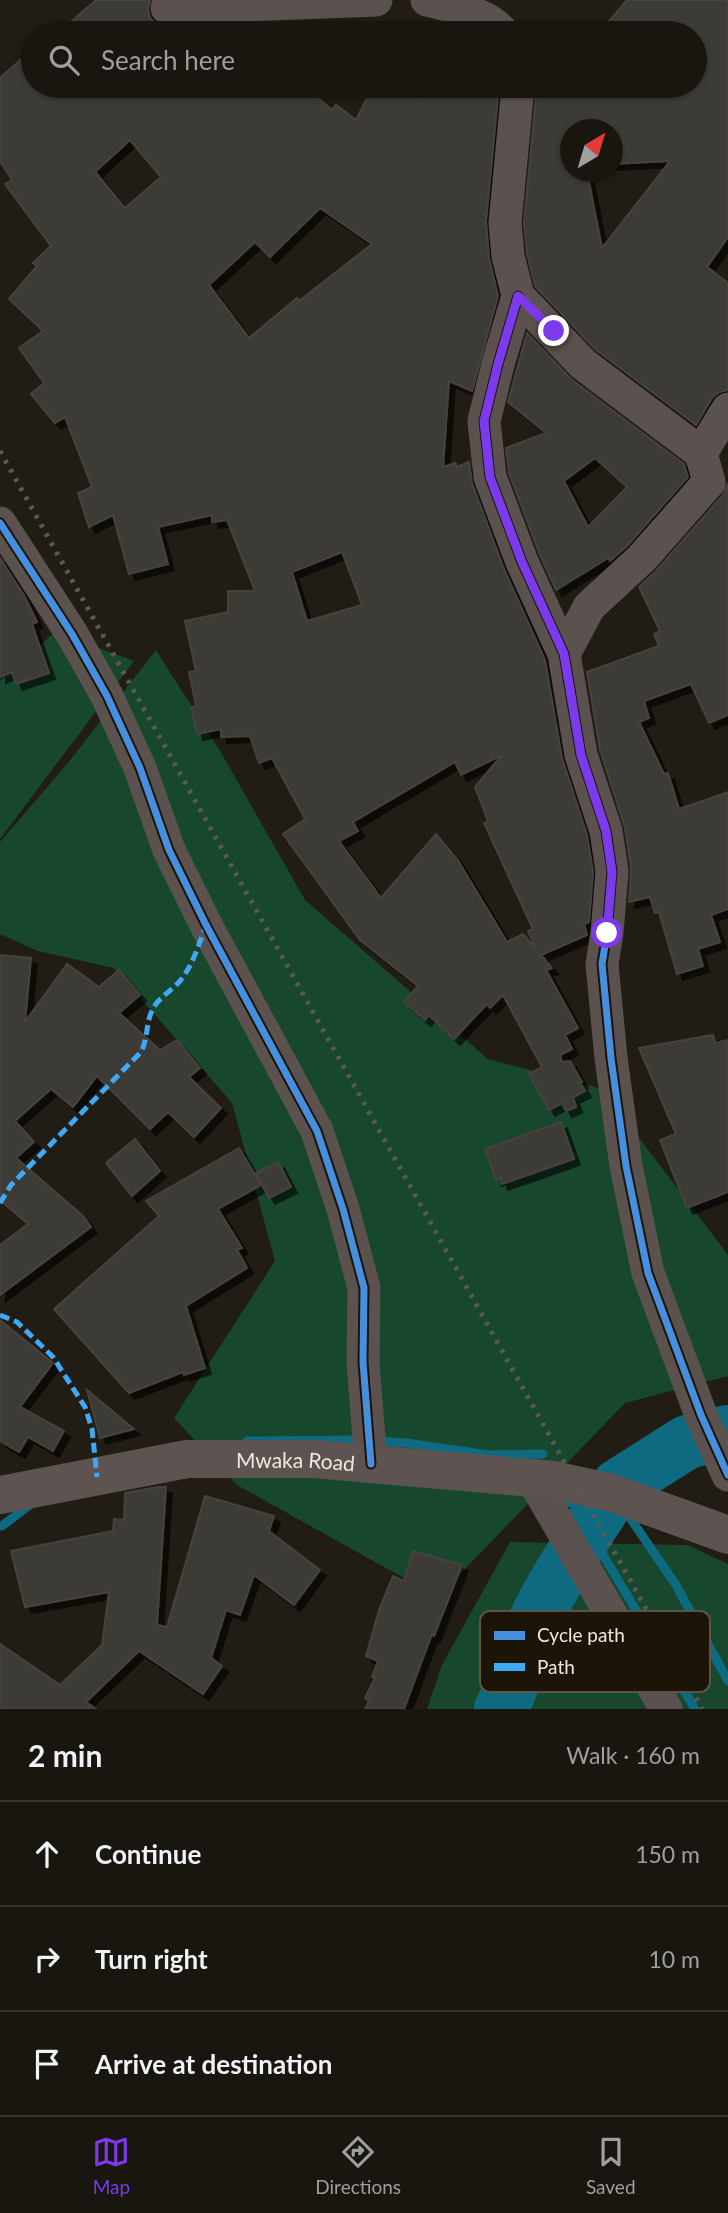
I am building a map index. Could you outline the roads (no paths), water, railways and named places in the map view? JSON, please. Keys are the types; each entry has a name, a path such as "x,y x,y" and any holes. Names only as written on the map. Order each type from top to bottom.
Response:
{"street":[{"path":"167,8 376,0"},
{"path":"427,0 490,16"},
{"path":"517,98 505,223 508,256 518,296 583,364 712,452"},
{"path":"518,296 484,421 490,477 522,562 564,654 581,755 606,831 612,872 602,964 611,1058 626,1166 648,1273 701,1415 726,1469"},
{"path":"564,654 589,607 642,558 709,482 712,452 728,409"},
{"path":"0,523 72,634 107,696 140,768 170,850 206,925 317,1131 344,1209 364,1288 363,1362 371,1464"},
{"name":"Mwaka Road","path":"8,1490 187,1459 314,1459 554,1480 612,1493 728,1535"},
{"path":"532,1478 609,1611"},
{"path":"656,1692 666,1709"}],"waterway":[{"path":"540,1611 559,1576 619,1485 687,1442 728,1432"},
{"path":"247,1441 363,1440"},
{"path":"377,1441 489,1455 543,1454"},
{"path":"562,1502 572,1503 636,1611"},
{"path":"2,1526 31,1504"},
{"path":"626,1512 676,1585 690,1611"},
{"path":"710,1648 728,1681"},
{"path":"501,1709 509,1692"},
{"path":"685,1692 695,1709"}],"railway":[{"path":"0,451 647,1611"},
{"path":"693,1692 702,1709"}]}
